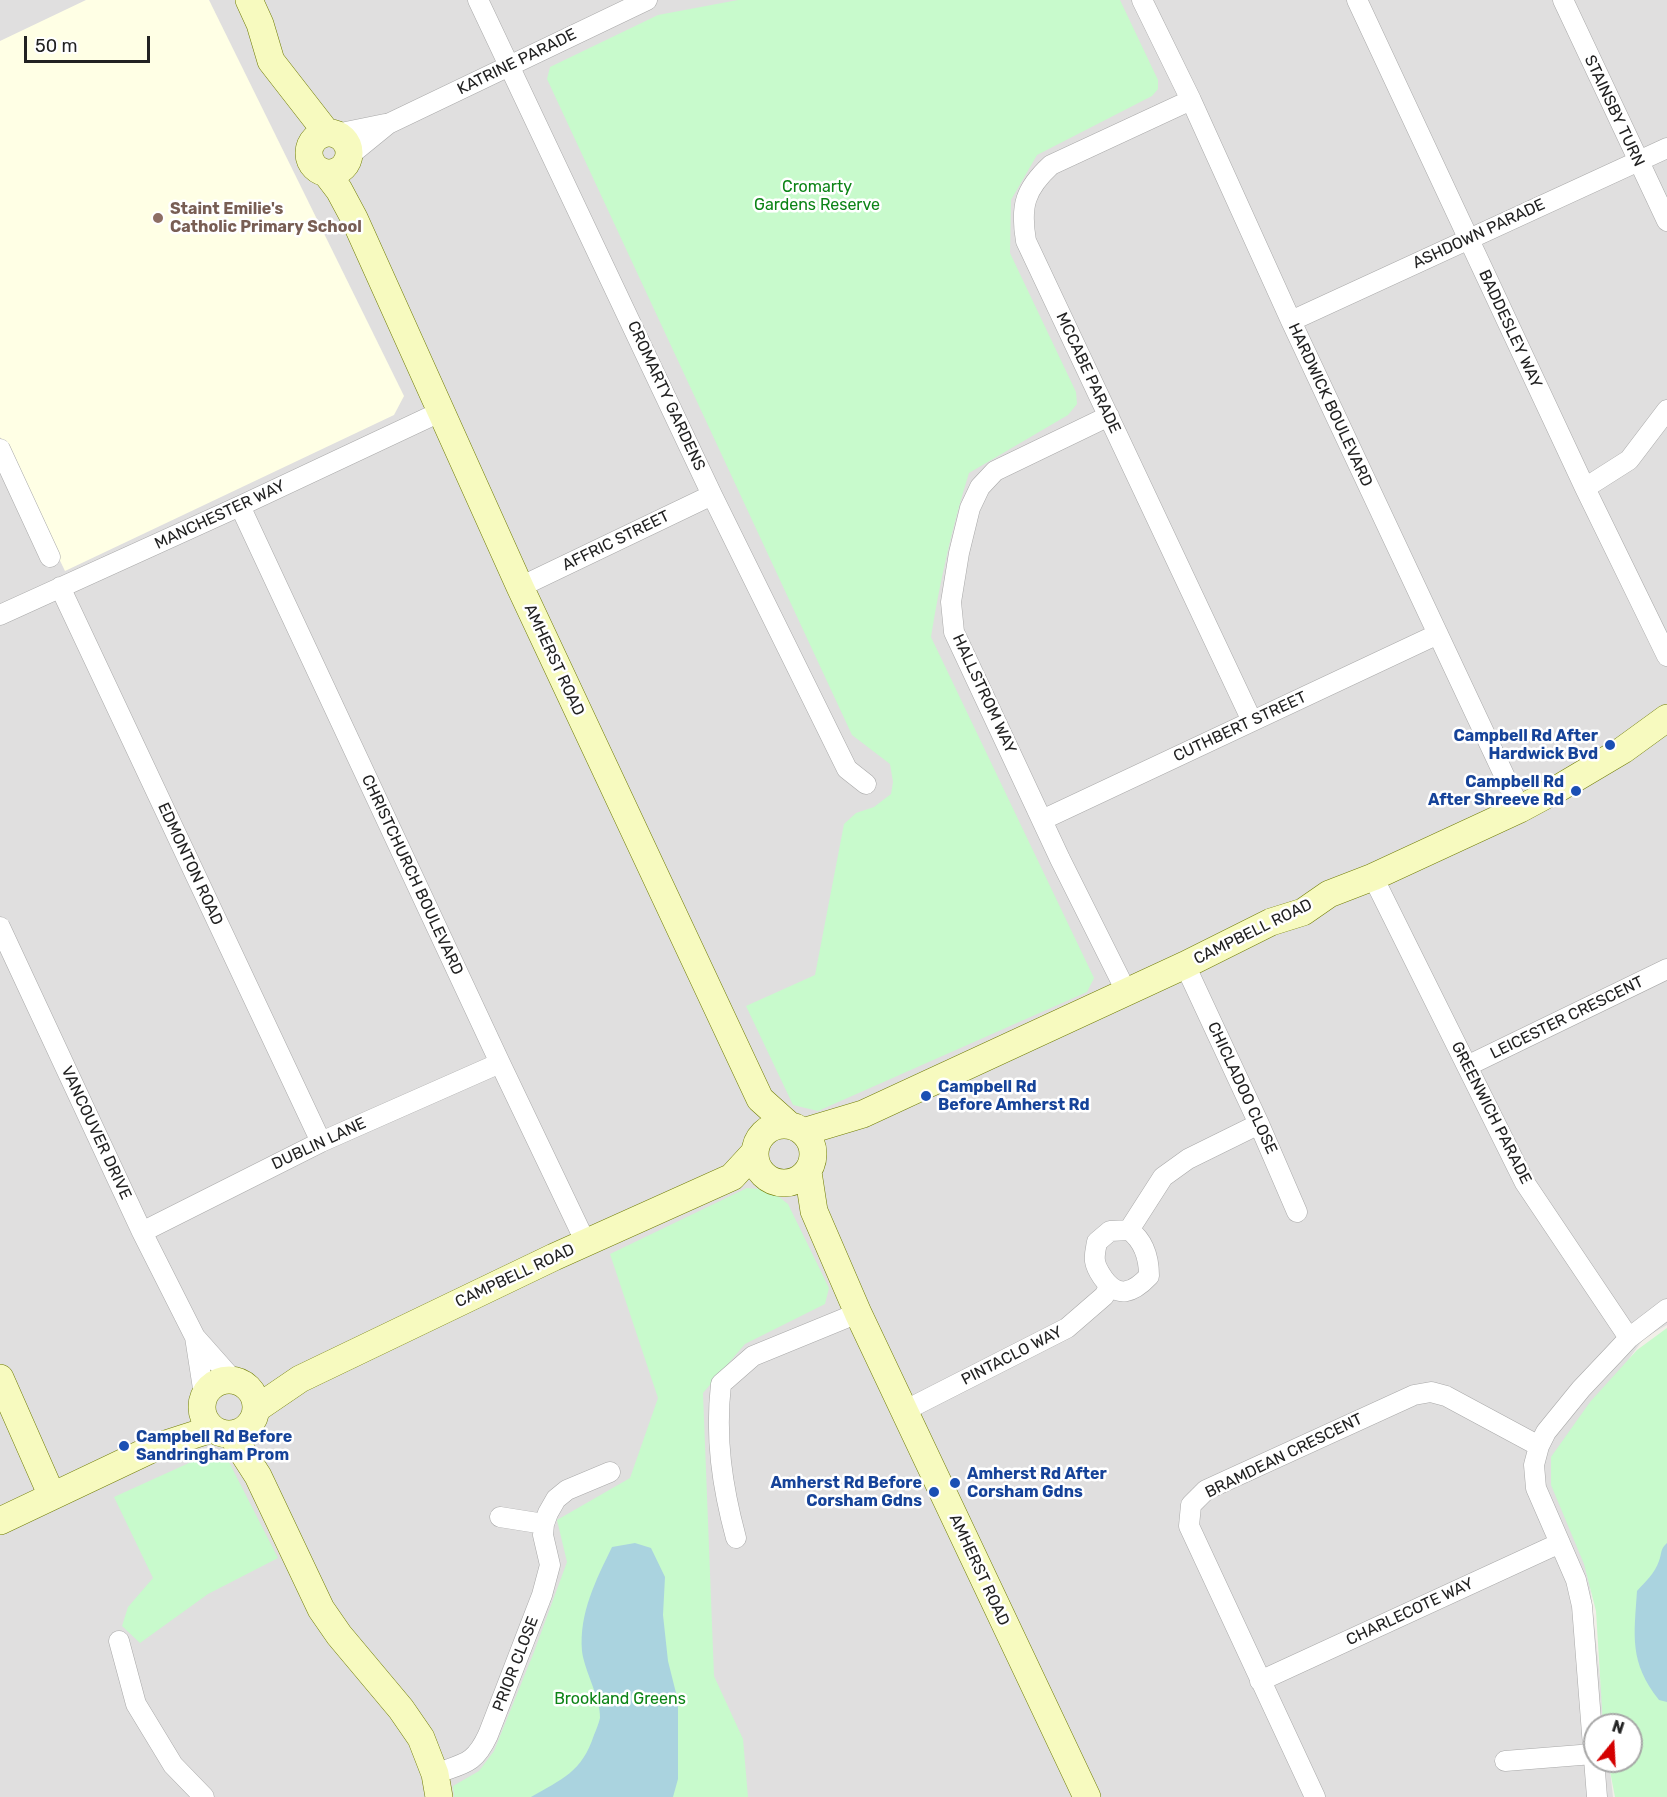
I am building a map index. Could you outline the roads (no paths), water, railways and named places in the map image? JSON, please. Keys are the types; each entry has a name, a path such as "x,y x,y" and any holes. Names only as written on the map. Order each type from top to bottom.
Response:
{"street":[{"name":"AMHERST ROAD","path":"249,0 271,61 333,150 348,185 354,218 520,587 785,1155 814,1211 858,1313 1087,1797"},
{"name":"CROMARTY GARDENS","path":"478,0 712,495 847,769 866,784"},
{"name":"KATRINE PARADE","path":"333,150 647,0"},
{"name":"HARDWICK BOULEVARD","path":"1142,0 1191,100 1291,321 1520,809"},
{"name":"BADDESLEY WAY","path":"1357,0 1585,488 1667,656"},
{"name":"STAINSBY TURN","path":"1563,0 1667,221"},
{"name":"MCCABE PARADE","path":"1191,100 1051,165 1035,179 1026,198 1022,220 1026,241 1252,722"},
{"name":"ASHDOWN PARADE","path":"1291,321 1667,148"},
{"path":"1585,488 1629,460 1667,410"},
{"name":"MANCHESTER WAY","path":"0,615 440,412"},
{"name":"HALLSTROM WAY","path":"1109,416 995,471 980,487 970,508 959,553 951,602 954,632 1042,820 1126,991"},
{"path":"0,449 50,557"},
{"name":"AFFRIC STREET","path":"520,587 712,495"},
{"name":"CHRISTCHURCH BOULEVARD","path":"240,506 586,1243"},
{"name":"EDMONTON ROAD","path":"60,587 321,1142"},
{"name":"CUTHBERT STREET","path":"1042,820 1438,634"},
{"name":"CAMPBELL ROAD","path":"0,1521 156,1447 237,1425 300,1379 586,1243 785,1155 862,1114 1271,922 1303,912 1329,894 1373,877 1520,809 1623,750 1667,718"},
{"name":"GREENWICH PARADE","path":"1373,877 1525,1183 1629,1338"},
{"name":"VANCOUVER DRIVE","path":"0,927 142,1232 195,1337 239,1382"},
{"name":"CHICLADOO CLOSE","path":"1185,964 1297,1212"},
{"name":"LEICESTER CRESCENT","path":"1467,1066 1667,969"},
{"name":"DUBLIN LANE","path":"142,1232 321,1142 500,1063"},
{"path":"1129,1230 1163,1177 1188,1159 1259,1124"},
{"path":"1129,1230 1138,1237 1149,1262 1149,1276 1131,1291 1122,1292 1109,1287 1097,1270 1095,1259 1097,1242 1110,1231 1129,1230"},
{"name":"PINTACLO WAY","path":"904,1411 1067,1328 1104,1296 1109,1287"},
{"path":"1590,1713 1582,1606 1576,1580 1536,1488 1534,1465 1546,1432 1581,1389 1629,1338 1667,1309"},
{"path":"736,1538 722,1479 717,1417 721,1384 753,1356 858,1313"},
{"name":"VANCOUVER DRIVE","path":"195,1337 203,1400"},
{"path":"0,1378 52,1496"},
{"name":"CAMPBELL ROAD","path":"156,1447 203,1400 208,1389 220,1381 300,1379"},
{"path":"237,1425 253,1395 239,1382"},
{"name":"BRAMDEAN CRESCENT","path":"1315,1797 1189,1526 1191,1505 1206,1490 1414,1395 1431,1392 1446,1396 1539,1446"},
{"path":"203,1400 204,1418 237,1425"},
{"path":"237,1425 258,1476 321,1609 339,1635 401,1709 421,1738 437,1785"},
{"path":"500,1517 544,1524 556,1499 567,1490 610,1473"},
{"name":"PRIOR CLOSE","path":"437,1785 472,1760 482,1749 489,1735 542,1595 550,1565 543,1535 544,1524"},
{"name":"CHARLECOTE WAY","path":"1260,1682 1560,1543"},
{"path":"119,1641 136,1704 173,1765 204,1797"},
{"path":"1505,1761 1583,1755"},
{"path":"1595,1773 1597,1797"}],"water":[{"path":"635,1543 651,1548 665,1577 663,1615 668,1661 678,1701 678,1779 673,1797 531,1797 570,1773 589,1748 600,1718 600,1710 582,1651 583,1623 590,1597 612,1547"},
{"path":"1667,1543 1667,1702 1659,1700 1642,1673 1636,1648 1635,1622 1637,1591 1655,1569 1662,1549"}],"place":[{"name":"Staint Emilie's Catholic Primary School","path":"158,218"},
{"name":"Campbell Rd After Hardwick Bvd","path":"1610,745"},
{"name":"Campbell Rd After Shreeve Rd","path":"1576,791"},
{"name":"Campbell Rd Before Amherst Rd","path":"926,1096"},
{"name":"Campbell Rd Before Sandringham Prom","path":"124,1446"},
{"name":"Amherst Rd After Corsham Gdns","path":"955,1483"},
{"name":"Amherst Rd Before Corsham Gdns","path":"934,1492"}],"park label":[{"name":"Cromarty Gardens Reserve","path":"817,196"},
{"name":"Brookland Greens","path":"620,1699"}]}
